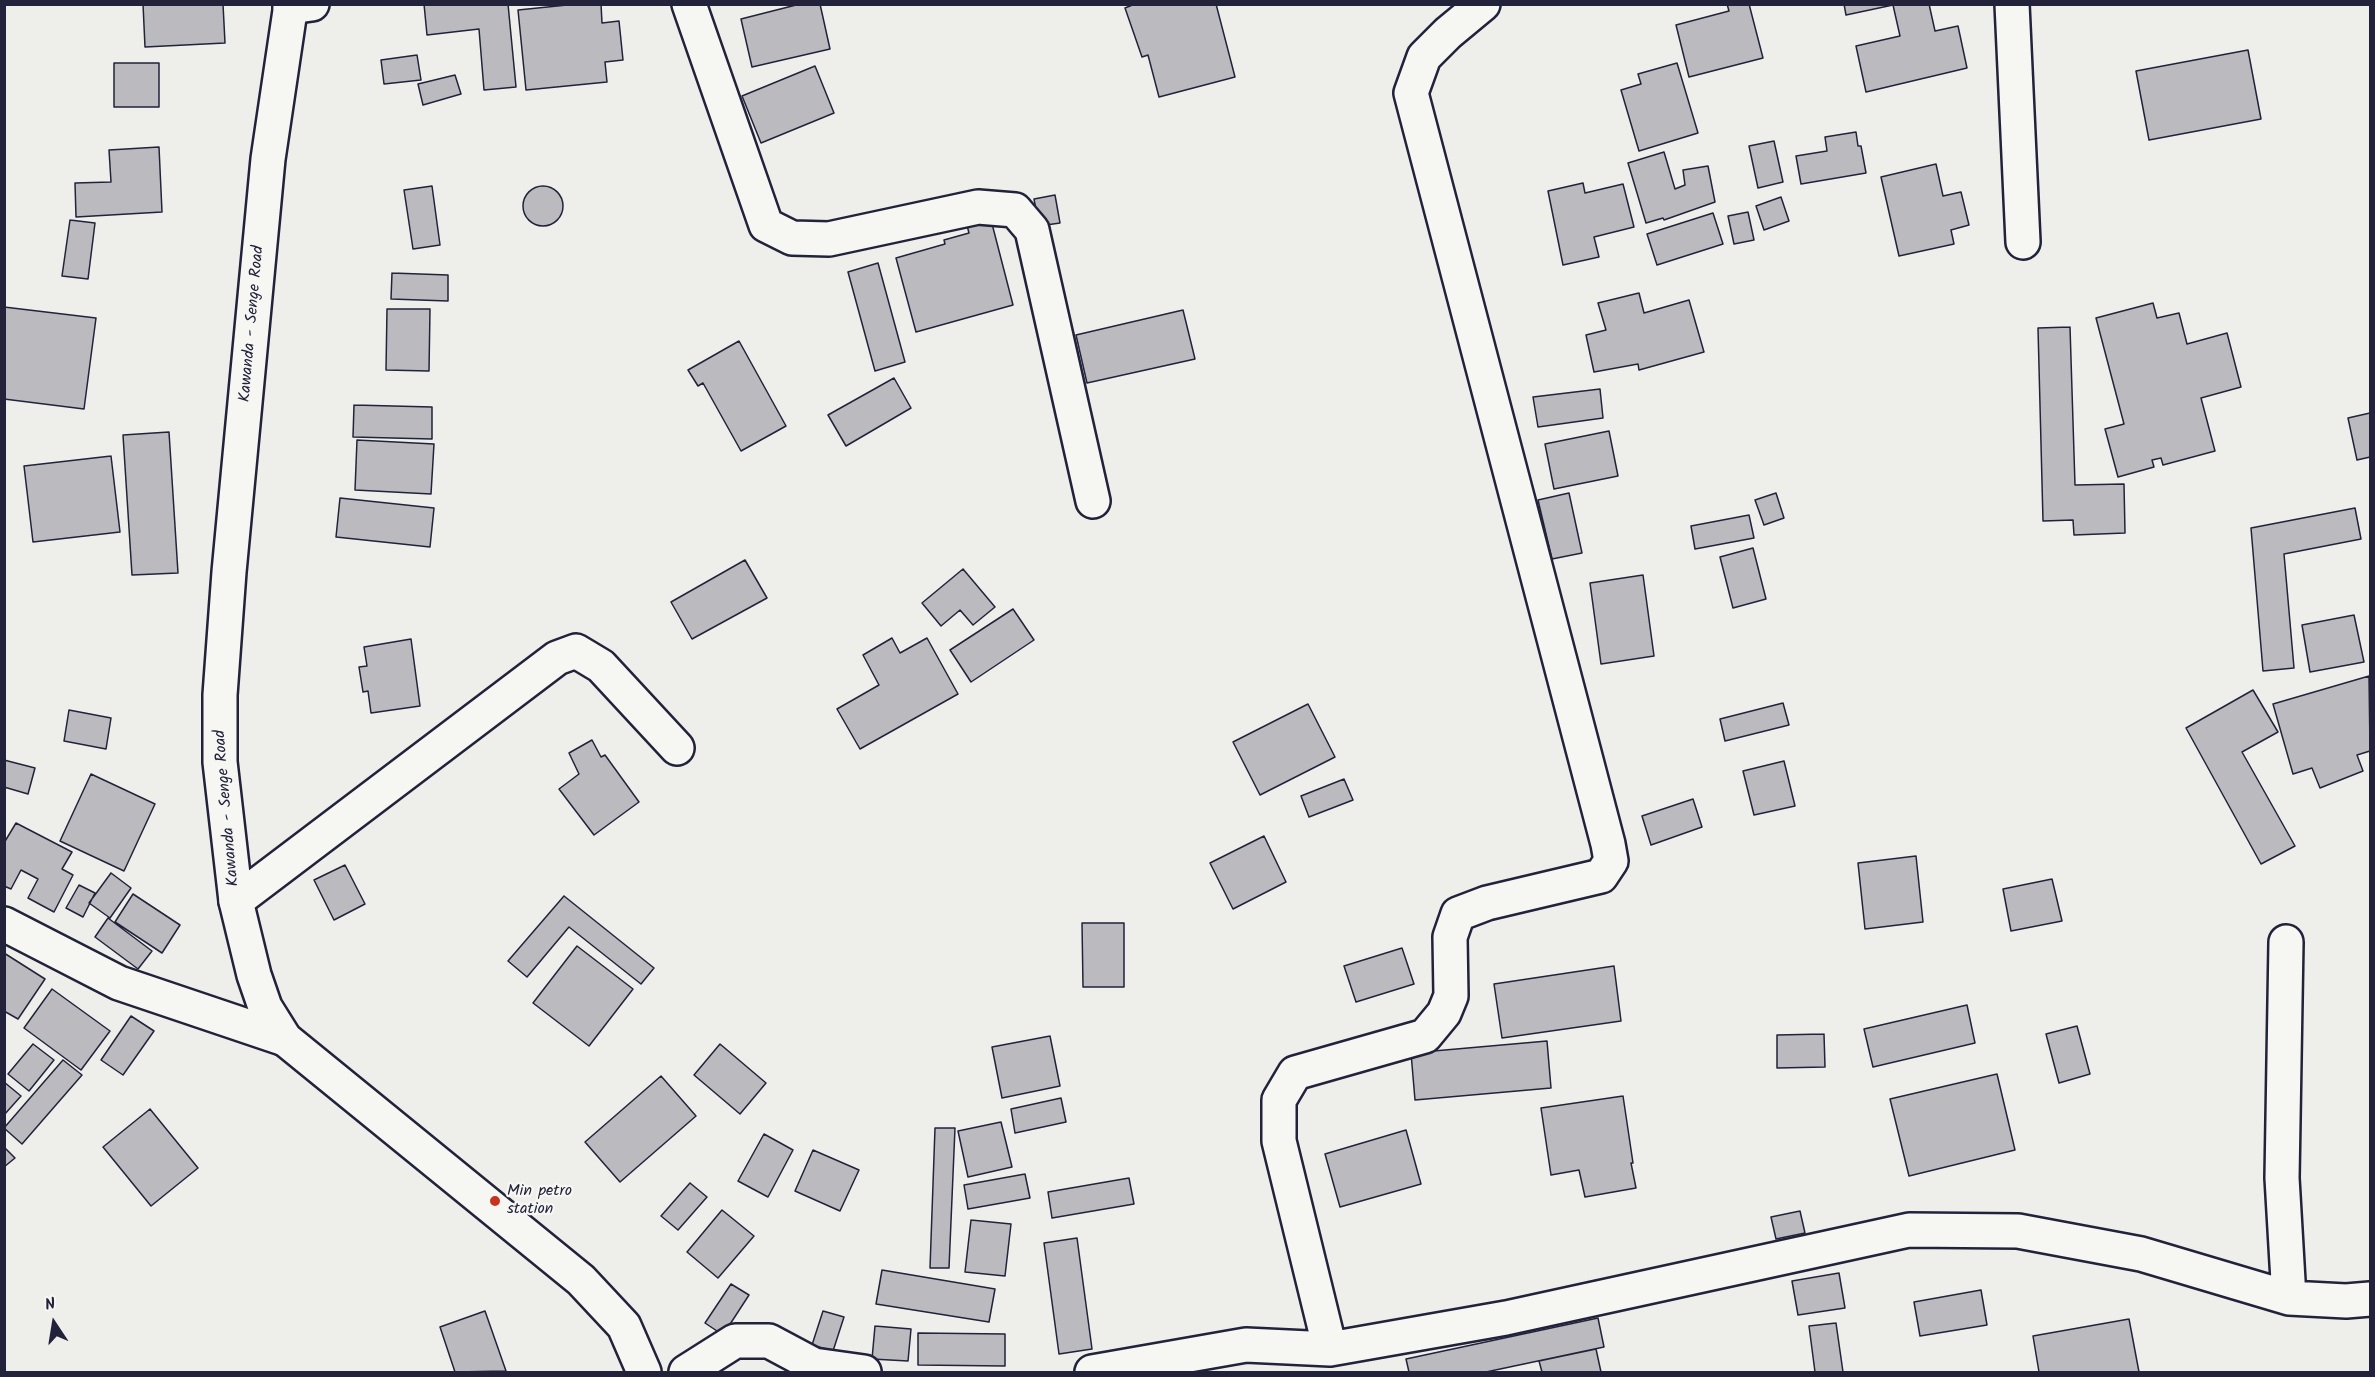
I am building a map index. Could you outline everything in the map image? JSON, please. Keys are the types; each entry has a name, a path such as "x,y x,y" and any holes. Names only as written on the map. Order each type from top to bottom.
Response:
{"street":[{"path":"689,4 766,225 792,238 829,239 978,207 1015,210 1032,230 1093,501"},
{"path":"1330,1349 1279,1140 1279,1100 1295,1073 1425,1036 1444,1013 1451,996 1450,937 1458,914 1487,903 1601,876 1611,861 1411,93 1424,57 1448,33 1483,4"},
{"path":"2012,4 2023,243"},
{"name":"Kawanda - Senge Road","path":"298,6 268,159 230,561 220,695 220,762 236,901 254,975 265,1007 285,1039 581,1280 624,1326 644,1372"},
{"path":"236,901 557,658 576,651 601,666 677,748"},
{"path":"4,924 119,983 285,1039"},
{"path":"2286,942 2282,1178 2289,1298"},
{"path":"1092,1372 1246,1345 1330,1349 1506,1318 1910,1230 2018,1231 2141,1254 2289,1298 2346,1301 2370,1299"},
{"path":"686,1372 711,1354 735,1341 769,1341 814,1365 864,1372"}],"building":[{"path":"143,4 223,4 225,43 145,47"},
{"path":"424,4 508,4 516,87 484,90 479,29 427,35"},
{"path":"601,4 602,23 619,21 623,60 605,62 607,82 526,90 518,10"},
{"path":"800,4 820,4 830,49 752,67 741,19"},
{"path":"1135,4 1216,4 1235,77 1159,97 1148,55 1142,57 1125,8"},
{"path":"1727,4 1749,4 1763,58 1689,77 1676,25 1729,11"},
{"path":"1844,4 1929,4 1935,31 1958,26 1967,68 1866,92 1856,46 1900,36 1893,5 1846,15"},
{"path":"2248,50 2261,119 2149,140 2136,71"},
{"path":"417,55 421,80 384,84 381,60"},
{"path":"114,63 159,63 159,107 114,107"},
{"path":"1677,63 1698,133 1639,151 1621,90 1641,84 1638,74"},
{"path":"815,66 834,113 761,143 742,96"},
{"path":"455,75 461,94 423,105 418,84"},
{"path":"1856,132 1866,173 1801,184 1796,156 1827,151 1825,137"},
{"path":"1774,141 1783,182 1758,188 1749,146"},
{"path":"159,147 162,212 76,217 75,183 111,182 109,150"},
{"path":"1664,152 1675,189 1685,185 1683,170 1708,166 1715,202 1664,220 1663,218 1646,223 1628,163"},
{"path":"1936,164 1943,196 1961,192 1969,225 1951,230 1954,244 1899,256 1881,177"},
{"path":"1583,183 1585,193 1623,184 1634,227 1594,237 1599,257 1563,265 1548,191"},
{"path":"432,186 440,245 413,249 404,190"},
{"path":"543,186 551,187 557,192 562,198 562,214 557,220 551,225 543,226 535,225 529,220 524,214 523,206 524,198 529,192 535,187"},
{"path":"1055,195 1060,223 1039,226 1034,199"},
{"path":"1781,197 1789,221 1764,230 1756,206"},
{"path":"1748,212 1754,240 1734,244 1728,216"},
{"path":"1713,213 1723,244 1657,265 1647,234"},
{"path":"990,216 1013,305 916,332 896,258 945,244 944,240 969,233 966,222"},
{"path":"70,220 95,223 88,279 62,276"},
{"path":"878,263 905,362 875,371 848,272"},
{"path":"392,273 448,275 448,301 391,299"},
{"path":"1639,293 1644,313 1689,300 1704,352 1639,370 1638,364 1594,372 1586,335 1606,330 1598,303"},
{"path":"2153,303 2157,318 2179,313 2187,344 2227,333 2241,387 2201,398 2215,451 2163,465 2161,458 2152,460 2154,467 2118,477 2105,429 2124,424 2096,318"},
{"path":"4,307 96,318 84,409 4,399"},
{"path":"387,309 430,309 429,371 386,370"},
{"path":"1183,310 1195,359 1087,383 1076,335"},
{"path":"2070,327 2075,485 2124,484 2125,533 2074,535 2073,520 2043,521 2038,328"},
{"path":"739,341 786,426 741,451 703,383 698,386 688,370"},
{"path":"894,378 911,408 846,446 828,415"},
{"path":"1600,389 1603,418 1538,427 1533,397"},
{"path":"354,405 432,407 432,439 353,437"},
{"path":"2370,413 2370,457 2357,460 2348,418"},
{"path":"1609,431 1618,476 1554,489 1545,444"},
{"path":"169,432 178,573 132,575 123,435"},
{"path":"357,440 434,444 431,494 355,490"},
{"path":"111,456 120,532 33,542 24,466"},
{"path":"1569,493 1582,553 1552,559 1538,500"},
{"path":"1776,493 1784,518 1764,525 1755,500"},
{"path":"340,498 434,508 430,547 336,537"},
{"path":"2355,508 2361,539 2284,554 2294,668 2263,671 2251,528"},
{"path":"1749,515 1754,538 1695,549 1691,526"},
{"path":"1753,548 1766,599 1733,608 1720,557"},
{"path":"745,560 767,598 692,639 671,602"},
{"path":"963,569 995,607 973,625 960,610 941,626 922,603"},
{"path":"1643,575 1654,656 1601,664 1590,583"},
{"path":"1013,609 1034,640 971,682 950,650"},
{"path":"2354,615 2364,662 2310,672 2302,625"},
{"path":"892,638 900,653 927,638 958,694 860,749 837,709 879,685 863,655"},
{"path":"411,639 420,706 371,713 368,691 363,692 359,667 367,666 364,647"},
{"path":"2369,676 2370,751 2357,755 2363,771 2320,788 2312,768 2293,774 2273,704"},
{"path":"2253,690 2278,732 2242,752 2295,846 2261,864 2186,728"},
{"path":"1783,703 1789,725 1725,741 1720,719"},
{"path":"1308,704 1335,757 1260,795 1233,742"},
{"path":"69,710 111,718 106,749 64,741"},
{"path":"592,740 601,757 605,755 639,802 594,835 559,789 579,774 569,753"},
{"path":"4,760 35,768 28,794 4,787"},
{"path":"1784,761 1795,806 1754,815 1743,771"},
{"path":"91,774 155,804 124,871 60,841"},
{"path":"1344,779 1353,800 1309,817 1301,796"},
{"path":"1693,799 1702,827 1651,845 1642,816"},
{"path":"16,823 72,852 62,869 73,875 54,912 28,898 38,879 21,870 11,889 4,886 4,843"},
{"path":"1264,836 1286,882 1233,909 1210,863"},
{"path":"1916,856 1923,922 1865,929 1858,863"},
{"path":"345,865 365,904 334,920 314,880"},
{"path":"111,873 131,888 110,918 89,903"},
{"path":"2052,879 2062,921 2011,931 2003,889"},
{"path":"79,885 95,893 83,917 66,908"},
{"path":"133,894 180,925 162,953 115,922"},
{"path":"564,896 654,968 641,984 569,927 527,977 508,961"},
{"path":"108,918 152,951 138,969 95,937"},
{"path":"1082,923 1124,923 1124,987 1083,987"},
{"path":"577,946 633,989 589,1046 533,1003"},
{"path":"1402,948 1414,984 1356,1002 1344,966"},
{"path":"4,953 45,979 18,1019 4,1011"},
{"path":"1614,966 1621,1021 1502,1038 1494,984"},
{"path":"52,989 110,1031 81,1070 24,1028"},
{"path":"1967,1005 1975,1043 1873,1067 1864,1029"},
{"path":"131,1016 154,1031 123,1075 101,1060"},
{"path":"2077,1026 2090,1074 2059,1083 2046,1034"},
{"path":"1824,1034 1825,1067 1777,1068 1777,1035"},
{"path":"1050,1036 1060,1086 1002,1098 992,1047"},
{"path":"1547,1041 1551,1088 1415,1100 1411,1053"},
{"path":"33,1044 54,1060 29,1091 8,1074"},
{"path":"720,1044 766,1083 740,1114 694,1075"},
{"path":"63,1060 82,1075 22,1144 4,1128"},
{"path":"1997,1074 2015,1150 1909,1176 1890,1099"},
{"path":"661,1076 696,1116 620,1182 585,1142"},
{"path":"4,1082 21,1096 4,1115"},
{"path":"1623,1096 1636,1188 1585,1197 1579,1170 1551,1175 1541,1108"},
{"path":"1061,1098 1066,1122 1015,1133 1011,1109"},
{"path":"150,1109 198,1168 151,1206 103,1147"},
{"path":"1001,1122 1012,1167 968,1177 958,1131"},
{"path":"935,1128 955,1128 949,1268 930,1268"},
{"path":"1406,1130 1421,1184 1340,1207 1325,1154"},
{"path":"764,1134 793,1150 768,1197 738,1181"},
{"path":"4,1147 15,1158 4,1167"},
{"path":"813,1150 859,1170 840,1211 795,1191"},
{"path":"1025,1174 1030,1198 968,1209 964,1185"},
{"path":"1129,1178 1134,1204 1052,1218 1048,1192"},
{"path":"690,1183 707,1197 678,1230 661,1216"},
{"path":"722,1210 754,1236 718,1278 687,1252"},
{"path":"1800,1211 1805,1233 1776,1239 1771,1217"},
{"path":"971,1220 1011,1224 1005,1276 965,1272"},
{"path":"1077,1238 1092,1349 1059,1354 1044,1243"},
{"path":"882,1270 995,1289 989,1322 876,1304"},
{"path":"1839,1273 1845,1308 1798,1315 1792,1281"},
{"path":"731,1284 749,1295 723,1335 705,1323"},
{"path":"1981,1290 1987,1325 1920,1336 1914,1302"},
{"path":"485,1311 506,1371 455,1372 440,1327"},
{"path":"823,1311 844,1317 833,1351 812,1345"},
{"path":"1598,1318 1604,1347 1486,1372 1409,1372 1406,1359"},
{"path":"2129,1319 2139,1372 2039,1372 2033,1336"},
{"path":"1836,1323 1843,1372 1815,1372 1809,1326"},
{"path":"875,1326 911,1329 908,1361 872,1359"},
{"path":"918,1333 1005,1334 1005,1366 918,1365"},
{"path":"1596,1349 1601,1372 1542,1372 1539,1361"}],"place":[{"name":"Min petro station","path":"495,1201"}]}
